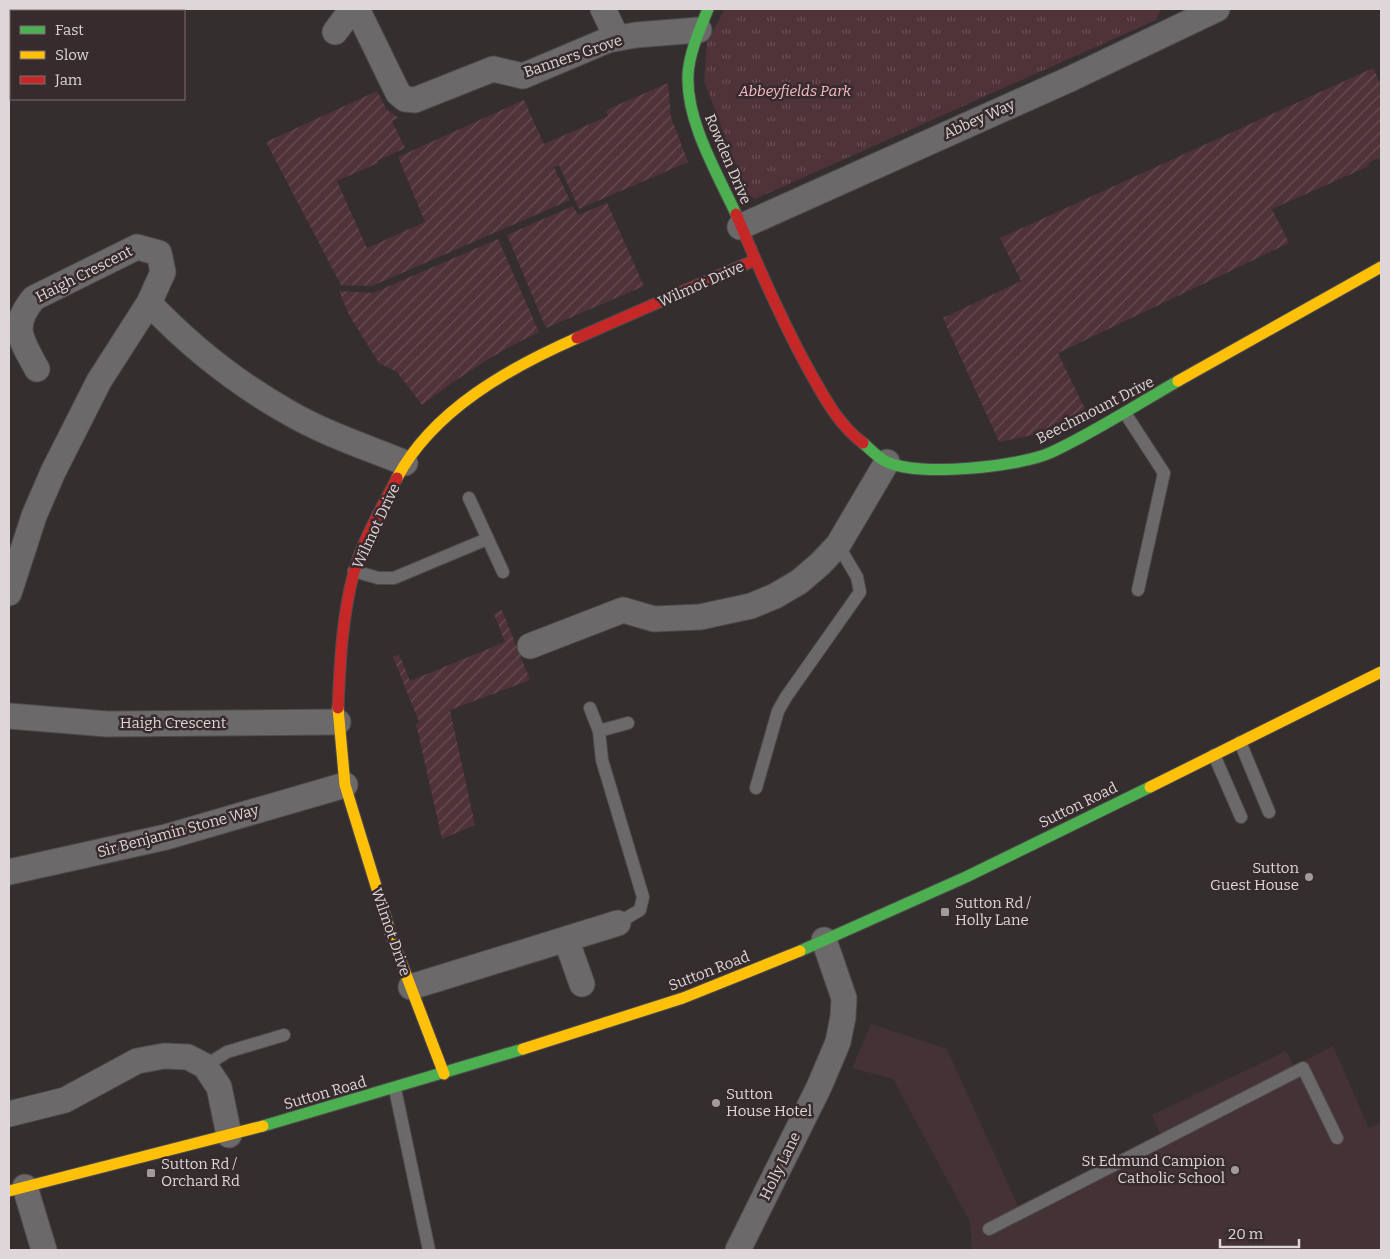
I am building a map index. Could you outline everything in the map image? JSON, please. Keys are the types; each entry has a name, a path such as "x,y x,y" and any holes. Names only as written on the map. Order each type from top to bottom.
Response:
{"street":[{"path":"336,32 352,9"},
{"name":"Banners Grove","path":"357,9 398,92 405,99 415,100 493,69 523,76 608,40 704,20"},
{"path":"602,9 616,38"},
{"name":"Abbey Way","path":"740,227 1070,78 1190,14 1217,9"},
{"name":"Rowden Drive","path":"704,20 688,74 691,112 755,260"},
{"name":"Haigh Crescent","path":"9,593 34,516 53,472 99,381 149,302 163,272 159,253 137,247 34,298 22,311 18,329 36,369"},
{"name":"Beechmount Drive","path":"755,260 784,326 826,401 849,433 887,462 926,470 966,469 1007,464 1050,453 1125,413 1381,267"},
{"name":"Wilmot Drive","path":"444,1074 392,938 345,785 338,722 340,652 354,571 374,522 405,463 438,424 477,393 529,359 755,260"},
{"path":"149,302 174,328 226,373 287,412 405,463"},
{"path":"530,646 624,610 654,619 700,617 751,606 775,596 799,582 838,545 887,462"},
{"name":"Sutton Road","path":"17,1189 229,1135 395,1089 633,1016 713,987 968,876 1381,672"},
{"name":"Haigh Crescent","path":"9,716 107,724 338,722"},
{"name":"Sir Benjamin Stone Way","path":"9,872 166,837 345,785"},
{"name":"Wilmot Drive","path":"411,987 618,922"},
{"path":"566,939 582,984"},
{"name":"Holly Lane","path":"738,1250 819,1087 838,1042 843,1017 844,998 824,940"},
{"path":"9,1114 66,1100 137,1061 164,1056 188,1057 206,1066 219,1088 229,1135"},
{"path":"17,1189 44,1250"}],"lane":[{"path":"1125,413 1164,473 1138,590"},
{"path":"469,498 503,572"},
{"path":"354,571 378,578 394,578 487,538"},
{"path":"756,788 778,711 860,592 856,577 838,545"},
{"path":"590,708 599,731 602,760 643,897 640,910 618,922"},
{"path":"599,731 628,723"},
{"path":"1240,742 1269,812"},
{"path":"1214,755 1241,817"},
{"path":"206,1066 227,1052 284,1034"},
{"path":"989,1229 1303,1068 1337,1138"},
{"path":"395,1089 429,1250"}],"shaded area":[{"name":"St Edmund Campion Catholic School","path":"871,1024 947,1049 1018,1206 1160,1134 1152,1115 1286,1051 1294,1066 1333,1046 1369,1128 1381,1122 1381,1250 972,1250 970,1222 893,1079 852,1068"}],"green space":[{"path":"9,9 67,9 10,10 9,38"},
{"name":"Abbeyfields Park","path":"725,9 1161,9 1156,20 755,199 747,194 704,81 707,42"},
{"path":"1373,68 1381,85 1381,157 1368,163 1369,166 1272,209 1289,243 1058,353 1085,409 1033,435 999,442 943,318 1021,281 1000,238"},
{"path":"668,83 671,117 688,162 579,209 559,165 554,167 570,200 372,286 341,285 266,142 377,91 387,110 399,118 392,121 405,148 377,161 378,163 337,181 367,248 425,222 398,157 524,100 544,144 608,116 606,110"},
{"path":"607,203 644,286 546,328 507,235 573,206 578,215"},
{"path":"498,239 539,332 479,365 422,405 397,372 379,363 349,315 339,291 373,293"},
{"path":"502,610 530,680 450,710 475,825 442,839 416,724 419,722 393,657 399,654 410,681 505,642 494,614"}],"traffic: fast":[{"path":"708,9 690,58 689,92 697,128 736,214"},
{"path":"863,443 877,456 887,462 922,469 970,468 1017,462 1052,452 1068,444 1178,381"},
{"path":"800,951 966,877 1150,787"},
{"path":"263,1126 523,1049"}],"traffic: slow":[{"path":"1178,381 1381,267"},
{"path":"397,478 412,454 431,432 475,394 525,363 577,338"},
{"path":"1150,787 1381,672"},
{"path":"338,708 345,785 392,938 444,1074"},
{"path":"523,1049 683,998 800,951"},
{"path":"9,1191 263,1126"}],"traffic: jam":[{"path":"736,214 771,295 811,374 840,420 863,443"},
{"path":"577,338 755,260"},
{"path":"338,708 344,623 354,572 368,536 397,478"}],"place":[{"name":"Sutton Guest House","path":"1309,877"},
{"name":"Sutton Rd / Holly Lane","path":"945,912"},
{"name":"Sutton House Hotel","path":"716,1103"},
{"name":"St Edmund Campion Catholic School","path":"1235,1170"},
{"name":"Sutton Rd / Orchard Rd","path":"151,1173"}]}
